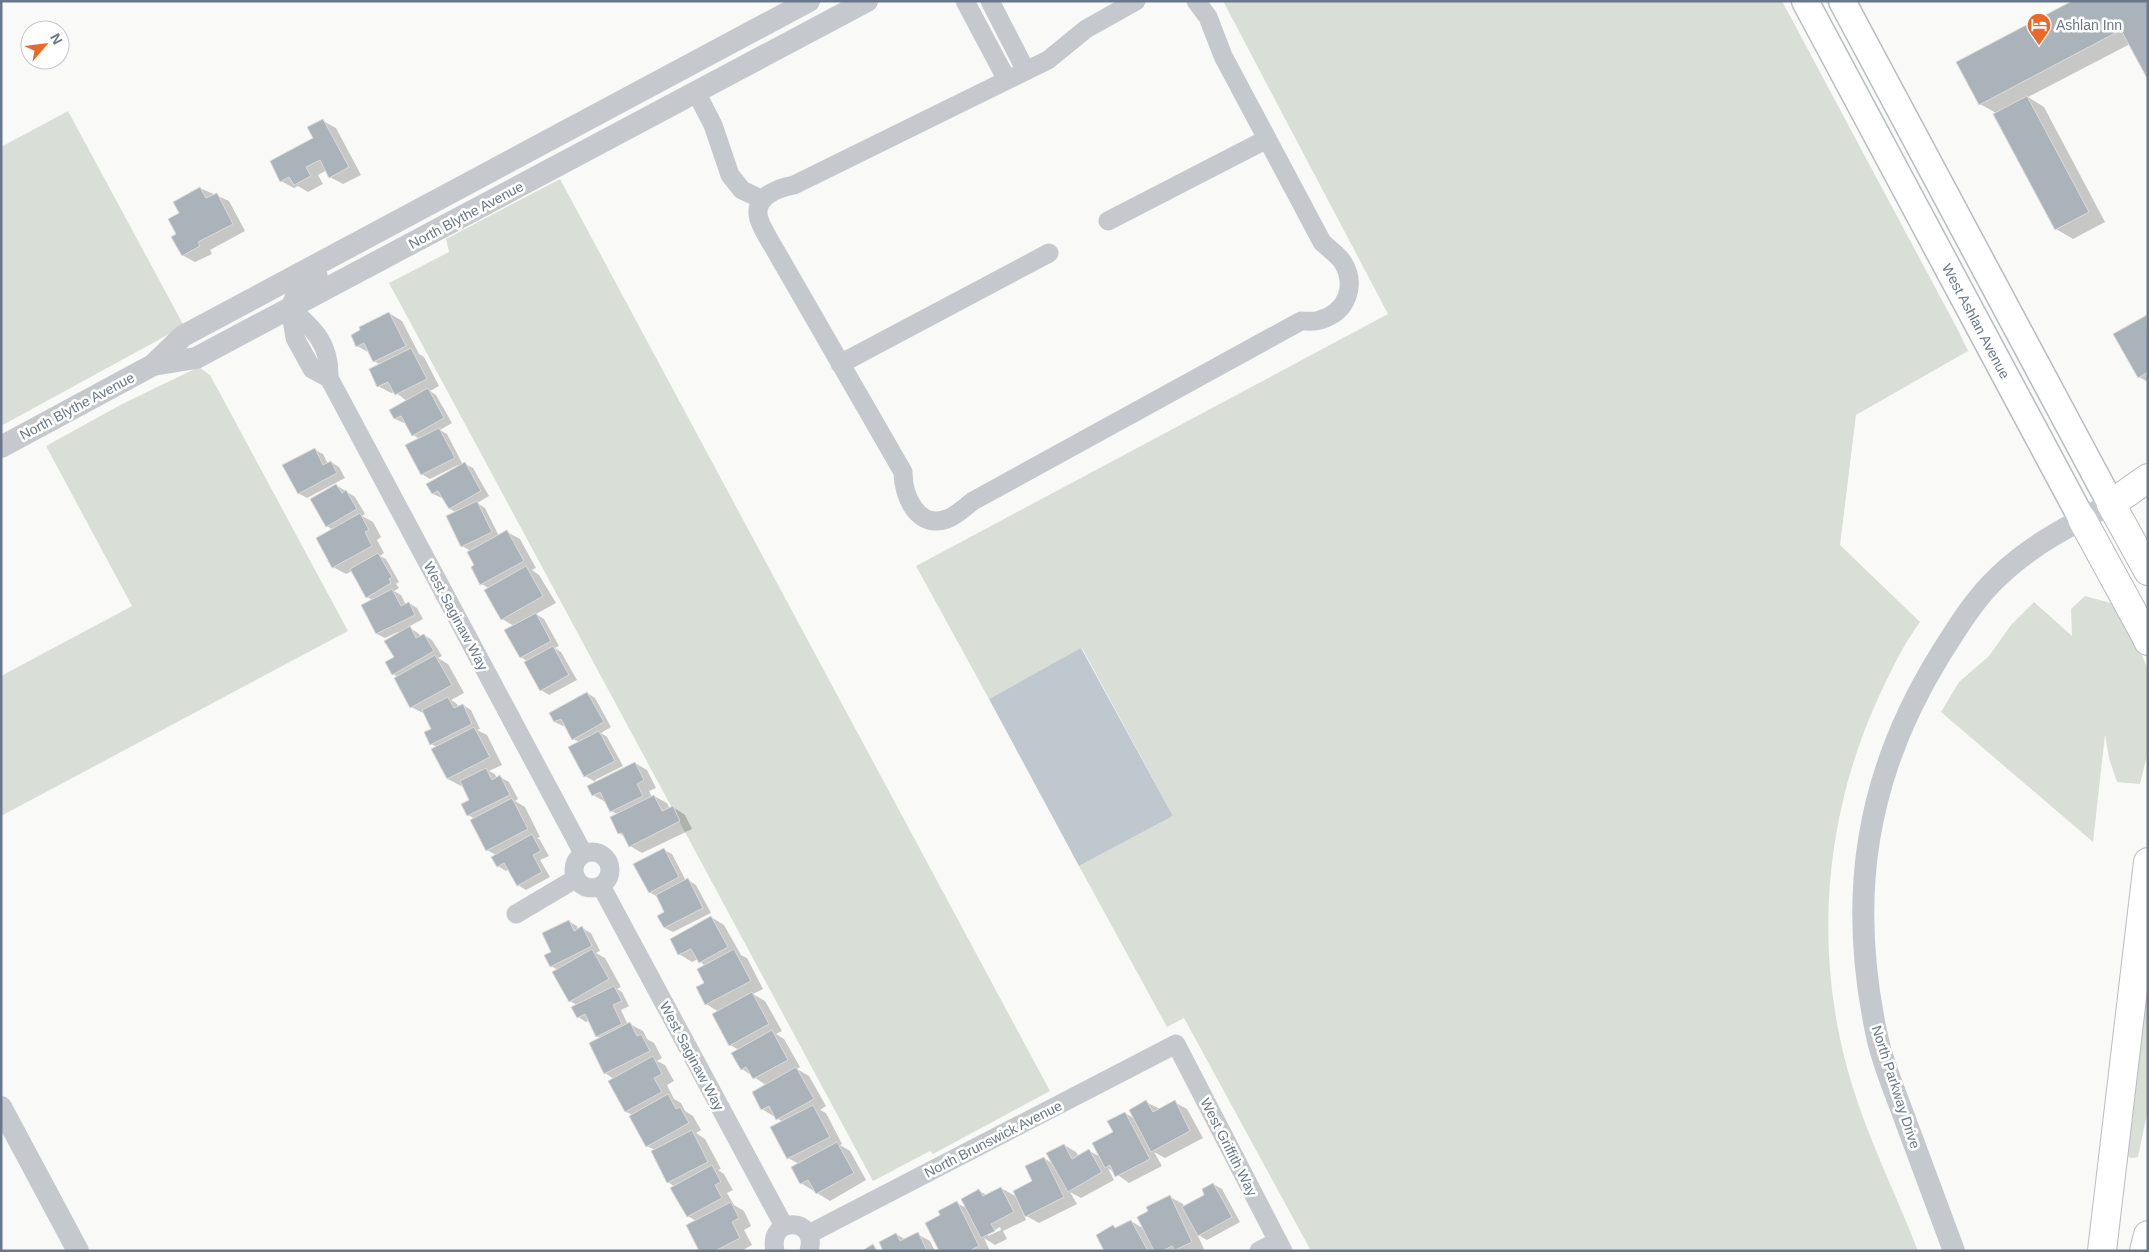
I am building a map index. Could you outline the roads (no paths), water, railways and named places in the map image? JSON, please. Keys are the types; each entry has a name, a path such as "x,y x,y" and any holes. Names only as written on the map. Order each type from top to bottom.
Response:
{"main road":[{"name":"West Ashlan Avenue","path":"1805,1 2148,640"},
{"path":"1842,1 2148,571"},
{"path":"1887,154 1916,170 1962,257 1987,272"},
{"path":"2111,504 2148,478"},
{"path":"2102,1251 2148,862"},
{"path":"2144,1251 2148,1235"}],"street":[{"name":"North Blythe Avenue","path":"1,447 153,365 183,336 809,1"},
{"name":"North Blythe Avenue","path":"153,365 196,358 867,1"},
{"path":"965,1 1007,80"},
{"path":"1136,1 1086,29 1048,60 794,185 772,190 763,200 758,211 759,219 903,472 903,483 910,504 920,516 930,520 946,520 973,502 1301,321 1320,320 1334,313 1344,304 1350,290 1348,273 1341,259 1322,242 1223,56 1208,16 1196,1"},
{"path":"978,25 993,8 1026,71"},
{"path":"696,92 713,125 730,175 742,190 763,200"},
{"path":"628,98 640,121"},
{"path":"1108,221 1267,139"},
{"name":"North Blythe Avenue","path":"290,308 299,284 414,223 424,207"},
{"path":"840,364 1049,253"},
{"name":"West Saginaw Way","path":"290,308 314,329 329,360 329,378 582,853"},
{"name":"North Parkway Drive","path":"1954,1251 1897,1097 1878,1039 1869,993 1864,940 1863,894 1867,846 1876,800 1908,712 1955,630 1997,578 2014,563 2082,519 2111,504"},
{"path":"597,852 608,860 610,875 601,886 586,888 575,879 574,864 582,853 597,852"},
{"path":"516,914 575,879"},
{"name":"West Saginaw Way","path":"601,886 784,1226"},
{"name":"North Brunswick Avenue","path":"809,1242 1176,1044"},
{"name":"West Griffith Way","path":"1176,1044 1280,1246"},
{"path":"1,1107 78,1251"},
{"path":"776,1251 774,1242 777,1232 784,1226 794,1224 803,1227 809,1242"},
{"path":"1259,1251 1280,1246"}],"place":[{"name":"Ashlan Inn","path":"2039,46"}]}
